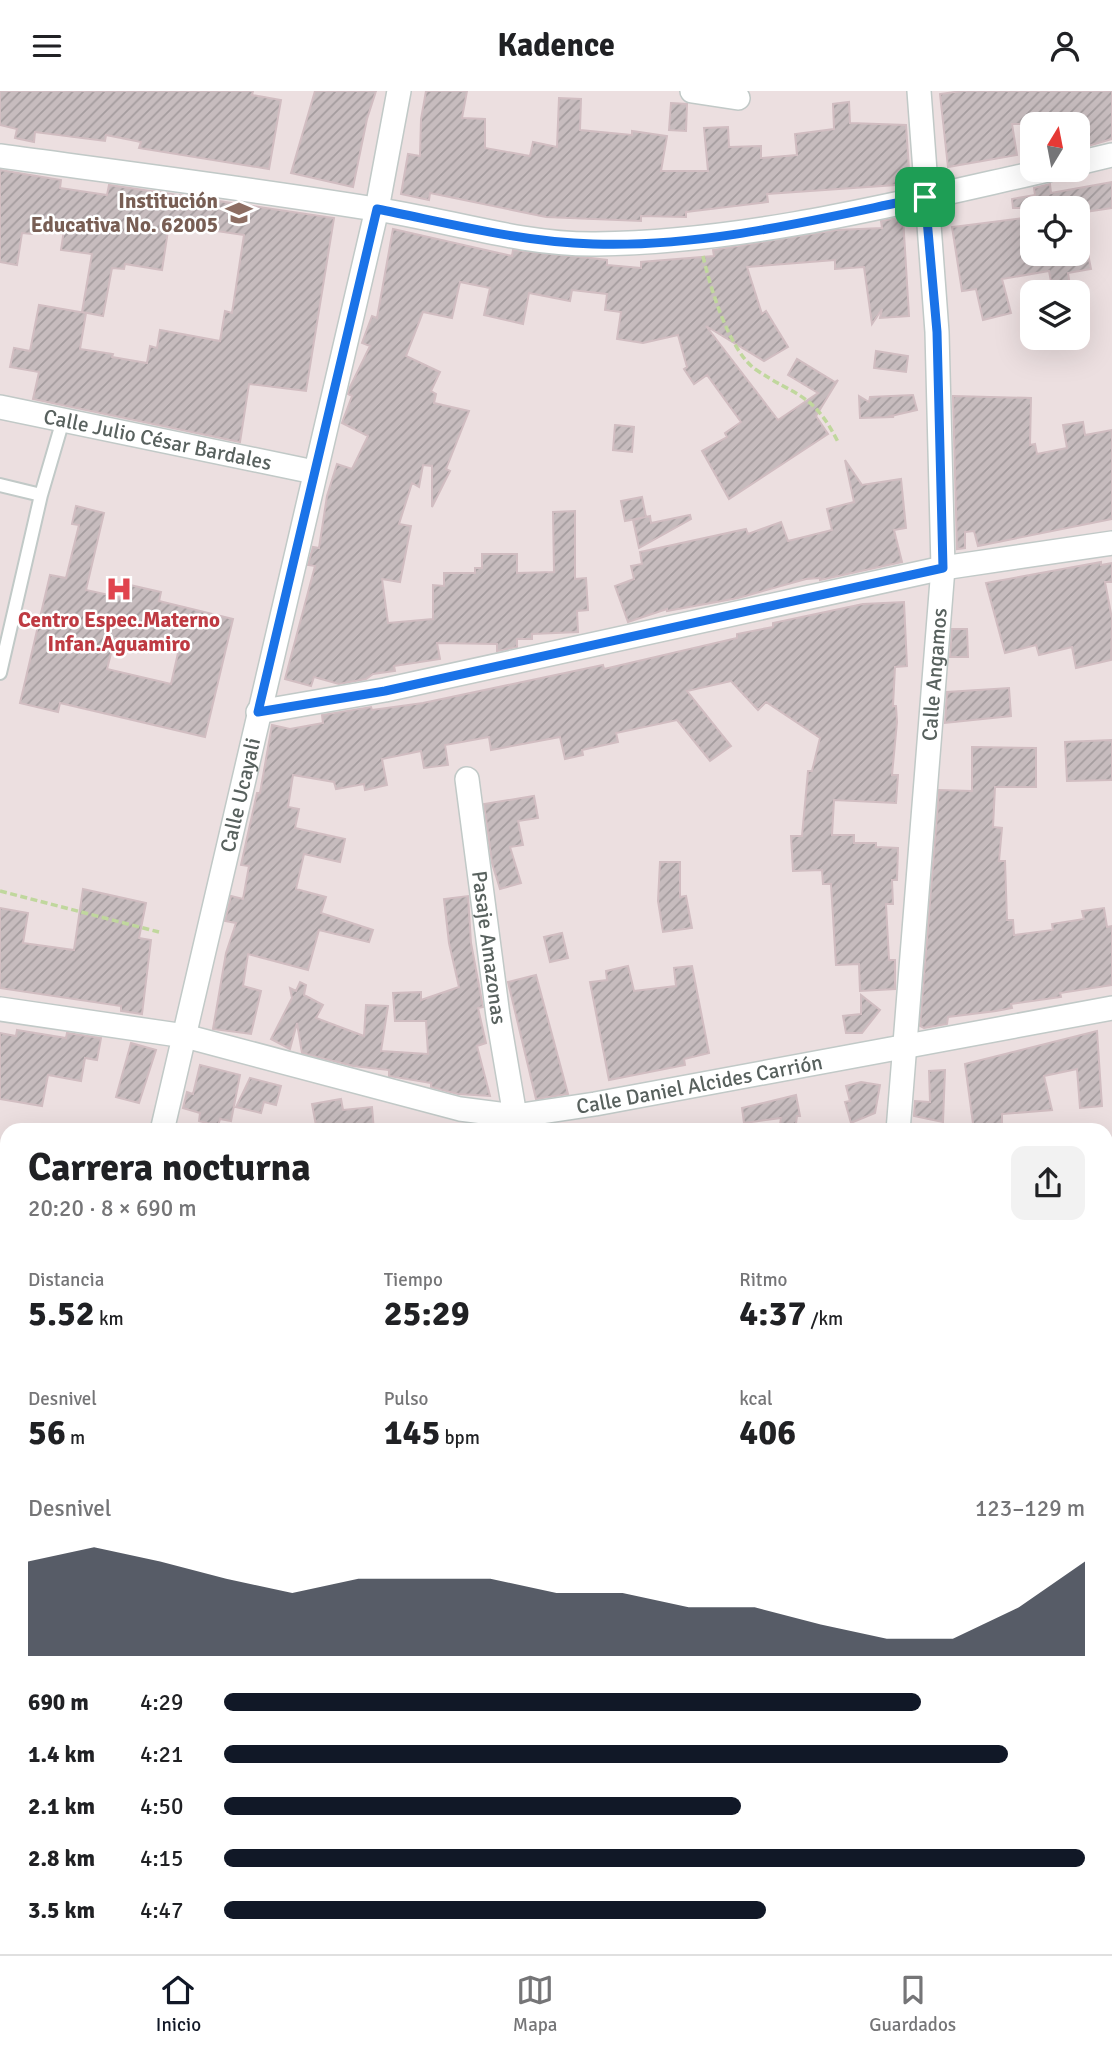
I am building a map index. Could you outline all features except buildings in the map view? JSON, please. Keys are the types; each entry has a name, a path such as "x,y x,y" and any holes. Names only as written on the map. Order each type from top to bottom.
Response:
{"street":[{"name":"Calle Ucayali","path":"164,1123 377,209 400,91"},
{"path":"692,91 738,98"},
{"name":"Calle Angamos","path":"898,1123 902,1047 943,568 937,332 919,91"},
{"path":"1090,160 1112,155"},
{"path":"0,156 377,209 521,237 593,244 699,237 776,227 1020,176"},
{"name":"Calle Julio César Bardales","path":"0,407 314,472"},
{"path":"258,712 385,691 943,568 1112,543"},
{"name":"Pasaje Amazonas","path":"467,779 515,1123"},
{"name":"Calle Daniel Alcides Carrión","path":"0,1009 185,1035 515,1123 1112,1007"}],"lane":[{"path":"0,673 41,495 63,420"},
{"path":"0,485 41,495"}],"path":[{"path":"699,237 709,282 744,358 755,368 811,400 825,416 838,442"},
{"path":"0,891 159,932"}],"place":[{"name":"Institución Educativa No. 62005","path":"239,213"},
{"name":"Centro Espec.Materno Infan.Aguamiro","path":"119,589"}],"route":[{"path":"925,197 937,332 936,391 943,568 385,691 258,712 377,209 521,237 593,244 670,241 776,227 925,197"}]}
